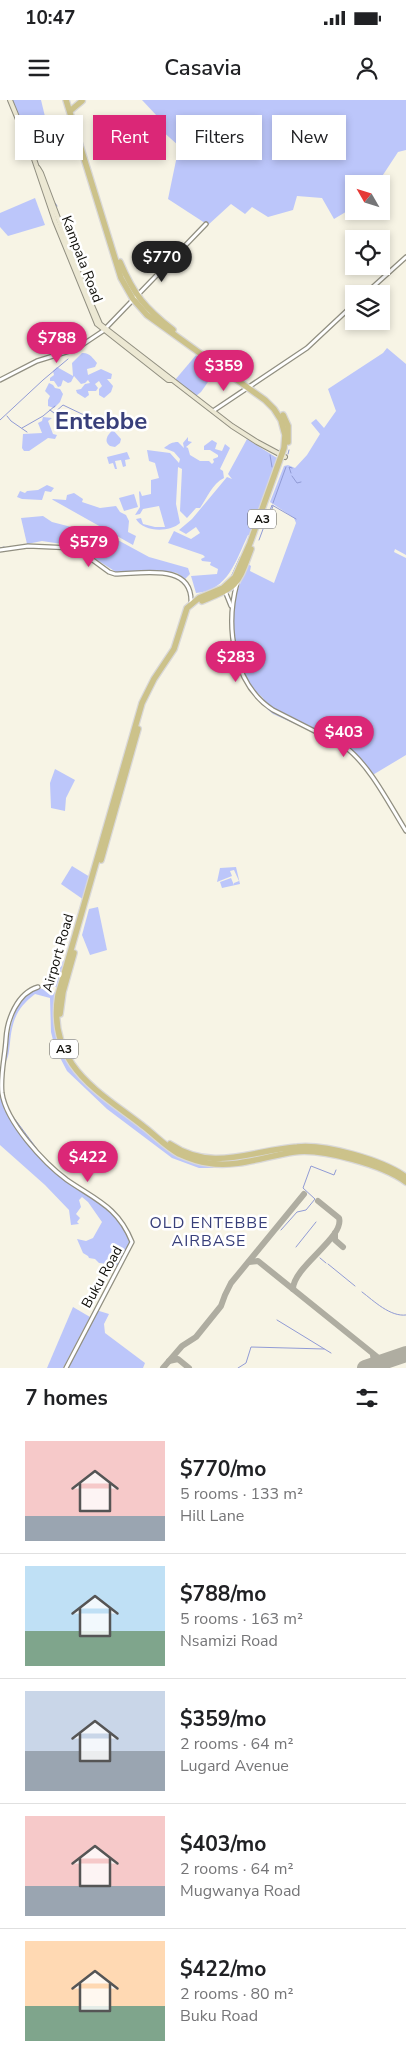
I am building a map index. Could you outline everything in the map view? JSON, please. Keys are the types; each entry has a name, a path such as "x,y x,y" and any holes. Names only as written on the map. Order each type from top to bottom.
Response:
{"highway":[{"name":"A3","path":"68,100 120,262 134,297 158,318 275,404 286,421 289,433 284,457 236,580"},
{"path":"71,110 82,101"},
{"name":"Airport Road","path":"186,613 196,604 224,590 236,580"},
{"name":"Airport Road","path":"224,590 203,596 191,604 186,613 176,652 150,695 141,717 57,1004 58,1026 62,1043 72,1064 80,1074 167,1145 192,1159 209,1163 229,1164 296,1152 314,1152 380,1168 406,1182"},
{"name":"Airport Road","path":"89,893 60,1010 62,1031 66,1043 74,1061 87,1076 172,1145 192,1154 226,1159 293,1147 315,1147 386,1165 406,1177"}],"main road":[{"name":"Kampala Road","path":"10,100 97,324 168,380 172,380 248,437 284,457"}],"street":[{"path":"0,380 37,361 76,349 104,329 206,224"},
{"path":"375,285 406,257"},
{"path":"212,411 308,348 345,312"},
{"path":"0,550 28,546 73,548 115,574 171,574 181,578 187,584 192,594 191,604"},
{"path":"236,580 232,607 232,635 242,674 247,685 264,705 344,746 352,753 374,780 406,831"},
{"path":"224,590 232,607"},
{"path":"192,594 203,596"},
{"name":"Buku Road","path":"38,987 29,992 19,1002 8,1022 1,1080 4,1104 18,1127 39,1154 64,1178 114,1212 122,1220 132,1242 66,1368"}],"shaded area":[{"path":"12,100 41,100 45,115 18,115"},
{"path":"142,100 406,100 406,150 398,152 383,175 345,175 345,212 334,219 322,198 297,196 293,210 268,217 252,207 245,214 231,204 208,225 168,199 176,160 262,160 262,115 176,115 176,143 166,134 166,115 156,115"},
{"path":"35,198 45,225 8,236 0,227 0,213"},
{"path":"387,348 406,364 406,555 395,549 394,552 406,558 406,755 371,776 346,747 273,714 267,709 263,698 251,687 241,667 230,609 248,564 251,566 250,571 274,583 296,523 294,518 270,502 284,466 288,465 295,468 307,455 320,434 311,423 316,419 324,428 336,411 328,389 383,353"},
{"path":"82,353 89,354 97,363 95,367 87,369 88,375 101,369 112,374 111,379 107,379 113,386 111,392 104,398 99,395 99,389 102,386 99,381 95,384 98,388 96,391 88,391 89,395 85,398 77,393 76,390 90,383 88,380 81,384 74,376 71,382 68,383 63,380 61,386 58,387 54,381 50,381 50,378 54,375 53,371 57,367 73,376 72,363"},
{"path":"197,354 217,369 196,396 175,380"},
{"path":"49,383 55,388 60,389 63,394 60,402 54,408 48,406 50,396 45,391"},
{"path":"43,417 52,418 48,421 53,434 57,435 55,439 48,438 29,451 24,451 22,448 23,434 42,433 38,423 42,421"},
{"path":"113,430 121,439 120,443 115,447 110,446 107,442 108,436"},
{"path":"188,437 188,441 192,442 186,447 190,455 200,461 209,461 212,464 214,462 213,459 218,457 218,455 210,450 204,450 204,446 212,440 217,443 215,449 222,451 225,444 230,448 220,469 223,471 224,478 213,487 200,508 196,508 187,518 180,511 182,469 178,467 176,504 180,523 163,530 144,527 136,519 141,518 143,524 165,527 159,506 143,509 140,514 135,515 140,507 139,492 142,496 151,494 151,480 159,478 155,463 149,461 147,450 170,453 179,463 180,459 174,452 164,448 174,442 178,442 184,448 183,443"},
{"path":"247,439 277,458 277,464 250,535 248,535 230,573 216,587 196,593 191,576 217,574 218,569 210,565 211,562 202,561 201,559 205,557 203,555 168,543 174,531 191,539 200,533 196,527 186,534 179,530 192,519 227,477 232,479 228,474"},
{"path":"127,452 130,459 125,460 126,466 123,467 121,460 115,461 117,469 115,469 113,463 109,464 107,457"},
{"path":"47,485 54,488 51,492 45,491 42,500 17,497 20,491 25,493 38,490"},
{"path":"74,493 83,499 82,502 100,508 116,506 120,512 126,515 129,521 128,532 136,536 133,545 52,499 66,500 67,495"},
{"path":"134,494 138,507 124,511 119,498"},
{"path":"43,516 52,522 114,538 149,557 188,568 190,574 185,579 177,573 165,571 116,572 75,546 42,541 27,544 21,518"},
{"path":"55,769 75,780 66,798 65,811 51,808 50,783"},
{"path":"72,866 90,877 84,900 61,884"},
{"path":"236,867 240,884 222,888 220,882 231,878 234,885 234,883 239,881 234,870 230,871 232,876 217,882 220,868"},
{"path":"98,907 107,950 90,955 82,935 89,909"},
{"path":"64,960 57,987 42,985"},
{"path":"39,988 56,993 54,1022 63,1054 99,1094 171,1151 214,1168 199,1168 172,1158 107,1109 67,1071 55,1048 51,1032 50,998 35,994 16,1015 12,1028 9,1053 5,1063 10,1031 17,1009 22,999 30,992"},
{"path":"0,1095 5,1111 12,1122 57,1173 117,1216 129,1237 129,1243 118,1265 99,1263 83,1253 77,1239 86,1241 93,1238 102,1222 88,1202 82,1197 79,1200 81,1207 76,1214 80,1218 77,1222 79,1224 71,1225 69,1210 45,1185 0,1145"},
{"path":"73,1307 90,1317 63,1368 47,1368"},
{"path":"96,1310 109,1314 104,1324 105,1333 145,1363 143,1368 66,1368"}],"waterway":[{"path":"0,420 68,359"},
{"path":"50,410 54,413 63,405 84,415"},
{"path":"22,428 43,416 55,406"},
{"path":"7,416 27,432"},
{"path":"288,454 289,450"},
{"path":"270,455 272,467"},
{"path":"273,503 286,467"},
{"path":"291,473 289,467 292,468"},
{"path":"292,476 297,483 301,482"},
{"path":"259,540 272,505 296,519"},
{"path":"268,520 273,506"},
{"path":"0,548 4,547"},
{"path":"231,577 240,557"},
{"path":"11,1114 37,1149"},
{"path":"281,1230 297,1212 306,1210 315,1199 303,1188 311,1166 334,1175 336,1170"},
{"path":"296,1247 316,1222"},
{"path":"320,1258 326,1263"},
{"path":"328,1264 355,1286"},
{"path":"362,1292 388,1311 394,1314 406,1315"},
{"path":"277,1320 331,1353"},
{"path":"238,1368 246,1363 251,1347 324,1349"}],"taxiway":[{"path":"163,1368 182,1346 196,1337 221,1306 231,1283 304,1194"},
{"path":"293,1289 295,1280 301,1271 327,1243 339,1226 339,1218 318,1201"},
{"path":"335,1233 335,1240 343,1247"},
{"path":"249,1262 258,1261 381,1360 393,1358"},
{"path":"367,1367 374,1361 373,1355"},
{"path":"169,1361 178,1359 189,1368"},
{"path":"374,1365 386,1368"}],"runway":[{"path":"365,1368 406,1354"}],"district":[{"name":"Entebbe","path":"101,421"},
{"name":"OLD ENTEBBE AIRBASE","path":"209,1232"}]}
